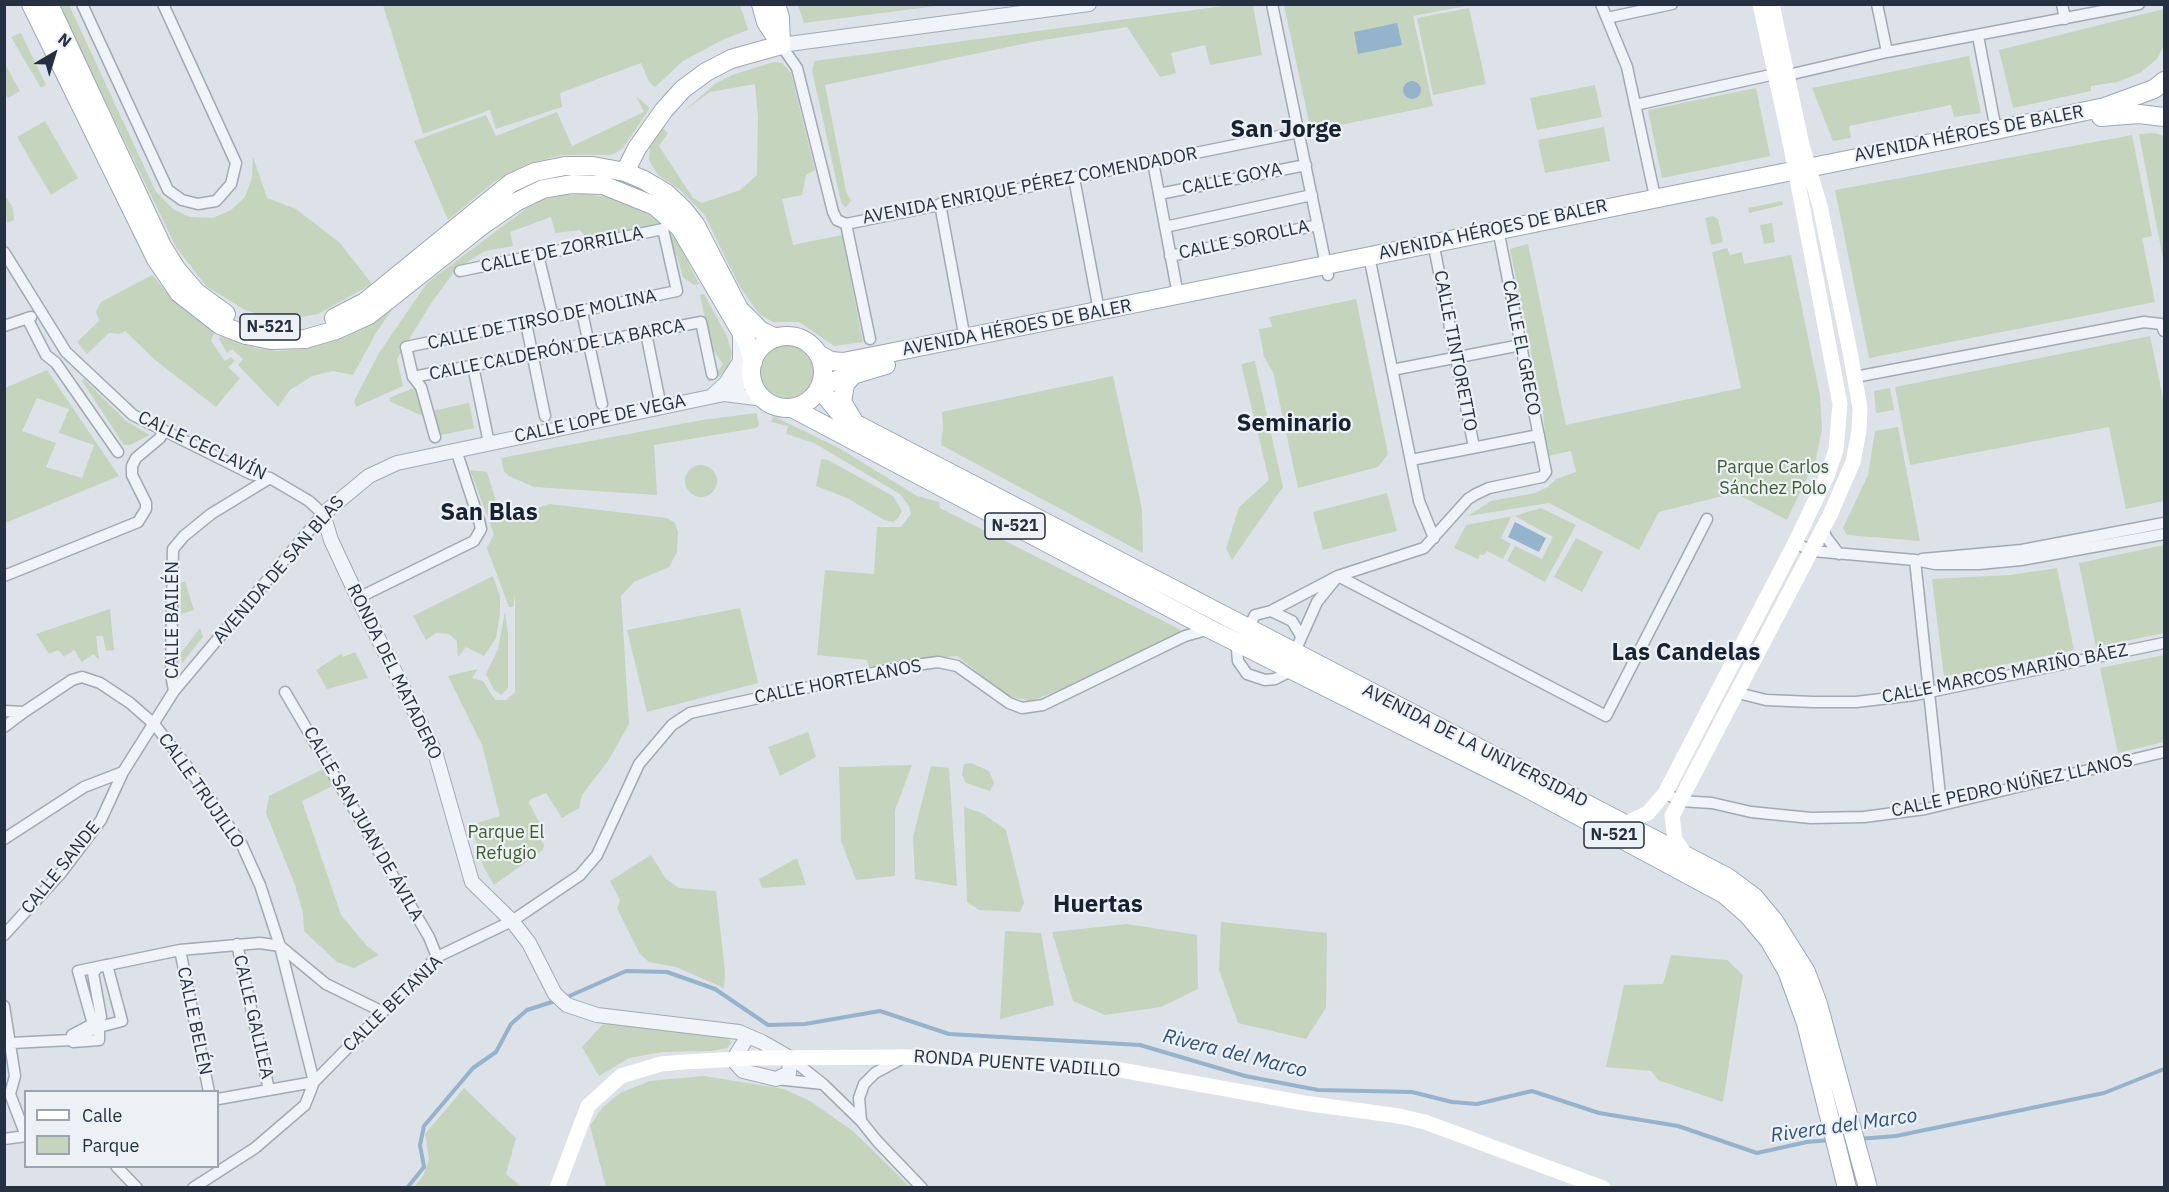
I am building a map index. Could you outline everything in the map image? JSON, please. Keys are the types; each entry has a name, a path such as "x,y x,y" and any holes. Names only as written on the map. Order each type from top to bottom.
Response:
{"main road":[{"name":"N-521","path":"31,4 156,259 179,293 220,325 246,335 271,339 305,339 336,330 369,315 484,224 516,202 543,189 572,184 603,185 655,206 743,325"},
{"name":"N-521","path":"49,4 162,246 177,270 196,292 222,312 253,325 284,329 315,325 343,314 364,302 511,183 535,172 584,166 626,172 666,193 683,209 695,224 743,325 752,366"},
{"path":"761,4 766,22 781,45"},
{"path":"776,4 780,18 781,45"},
{"path":"1626,823 1648,813 1665,793 1795,543 1827,476 1836,450 1840,404 1803,172 1802,145 1760,4"},
{"path":"1772,4 1781,74"},
{"path":"543,189 575,177 610,180 626,172 637,148 664,110 683,89 731,59 781,45"},
{"name":"AVENIDA HÉROES DE BALER","path":"1499,234 2105,107 2137,96 2164,81"},
{"name":"AVENIDA HÉROES DE BALER","path":"819,388 872,368 1327,270 1435,250 1655,197 2106,116 2139,114 2164,117"},
{"path":"626,172 633,185 659,199 672,228"},
{"path":"1683,851 1675,840 1672,816 1812,551 1852,462 1859,431 1860,408 1855,377 1803,172"},
{"name":"AVENIDA HÉROES DE BALER","path":"818,354 831,361 843,362 1178,295 1327,270"},
{"path":"743,325 776,338"},
{"path":"786,336 805,341 818,354 822,365 819,388 813,398 792,408 780,407 765,399 754,385 752,366 766,343 776,338 786,336"},
{"path":"854,374 845,384 842,402 856,424"},
{"name":"AVENIDA DE LA UNIVERSIDAD","path":"819,388 842,416 1243,635"},
{"name":"AVENIDA DE LA UNIVERSIDAD","path":"792,408 1210,629 1243,635 1295,652 1683,851 1727,877 1754,897 1792,947 1818,1004 1867,1183"},
{"name":"AVENIDA DE LA UNIVERSIDAD","path":"1295,652 1523,786 1724,894 1748,915 1769,940 1787,971 1806,1023 1847,1186"},
{"name":"RONDA PUENTE VADILLO","path":"557,1188 588,1106 621,1076 661,1064 740,1047 790,1058 906,1057 1104,1067 1425,1122 1603,1188"}],"street":[{"path":"82,4 168,190 182,200 198,204 216,201 231,184 236,163 164,4"},
{"path":"781,45 1013,9 1089,4"},
{"path":"1272,4 1327,270"},
{"path":"1601,4 1627,67 1655,197"},
{"path":"1607,18 1671,4"},
{"path":"1877,4 1887,52"},
{"path":"2062,4 2065,19"},
{"path":"1635,105 1887,52 2139,4"},
{"path":"1978,36 1996,129"},
{"name":"AVENIDA ENRIQUE PÉREZ COMENDADOR","path":"781,45 797,68 833,212 837,220 846,224 1299,132"},
{"path":"1153,162 1178,295"},
{"name":"CALLE GOYA","path":"1159,194 1306,165"},
{"path":"1074,178 1099,311"},
{"path":"1165,227 1312,195"},
{"path":"940,204 965,339"},
{"path":"846,224 870,339"},
{"name":"CALLE SOROLLA","path":"1170,256 1318,225"},
{"name":"CALLE DE ZORRILLA","path":"460,271 672,228"},
{"name":"CALLE DE TIRSO DE MOLINA","path":"413,377 406,348 677,291 672,228"},
{"name":"CALLE EL GRECO","path":"1434,538 1468,499 1489,488 1542,477 1546,466 1499,234"},
{"name":"CALLE TINTORETTO","path":"1435,250 1474,447"},
{"name":"CALLE CECLAVÍN","path":"4,252 66,352 134,415 163,432 251,474 270,478 309,501 323,514"},
{"path":"538,255 553,317"},
{"path":"1338,576 1317,602 1286,674 1275,680 1256,679 1242,669 1237,650 1243,635 1256,615 1270,611 1338,576 1424,548 1434,538 1419,501 1370,261"},
{"path":"582,312 602,404"},
{"path":"4,326 40,313"},
{"path":"27,318 46,355 56,363 118,452"},
{"name":"CALLE CALDERÓN DE LA BARCA","path":"413,377 700,322 712,374"},
{"path":"1855,377 2144,322 2161,324 2164,331"},
{"path":"526,323 545,416"},
{"name":"CALLE LOPE DE VEGA","path":"718,395 740,361 743,325"},
{"path":"646,333 662,406"},
{"path":"1392,370 1521,345"},
{"path":"56,363 66,352"},
{"path":"473,366 489,443"},
{"name":"CALLE LOPE DE VEGA","path":"718,395 741,383 752,366"},
{"path":"413,377 421,387 435,437"},
{"name":"CALLE LOPE DE VEGA","path":"489,443 718,395 765,399"},
{"path":"4,576 138,522 146,509 146,503 132,475 132,466 136,458 163,432"},
{"path":"1411,460 1539,435"},
{"name":"AVENIDA DE SAN BLAS","path":"113,798 123,772 174,691 338,499 383,468 489,443"},
{"path":"358,598 474,541 481,529 456,450"},
{"name":"CALLE BAILÉN","path":"174,691 171,674 173,549 184,536 211,514 270,478"},
{"name":"RONDA DEL MATADERO","path":"323,514 331,540 358,598 435,752 472,882 512,921"},
{"path":"1338,576 1606,716 1707,519"},
{"path":"1915,560 2022,550 2164,523"},
{"path":"1823,528 1836,553"},
{"path":"1795,543 1812,551 1915,560 1935,564 2021,560 2164,534"},
{"path":"1801,573 1836,553"},
{"path":"1915,560 1941,805"},
{"name":"AVENIDA DE LA UNIVERSIDAD","path":"1270,611 1292,621 1295,652"},
{"name":"CALLE HORTELANOS","path":"512,921 580,875 597,855 639,764 672,724 690,713 938,662 957,666 1009,703 1022,708 1043,705 1185,636 1210,629"},
{"name":"CALLE MARCOS MARIÑO BÁEZ","path":"1738,693 1766,700 1856,702 1930,693 2164,643"},
{"name":"CALLE TRUJILLO","path":"4,727 72,680 82,677 100,683 130,703 154,724 190,770 242,846 267,904 280,946 314,1082"},
{"name":"CALLE SAN JUAN DE ÁVILA","path":"285,692 435,948 437,957"},
{"path":"4,711 24,712"},
{"name":"CALLE PEDRO NÚÑEZ LLANOS","path":"1680,801 1811,818 1864,817 1941,805 2164,752"},
{"path":"4,839 96,782 123,772"},
{"path":"1665,793 1680,801"},
{"name":"CALLE SANDE","path":"4,935 61,873 101,820 113,798"},
{"path":"512,921 529,943 555,994 567,1005 597,1015 729,1031 740,1047 743,1071 776,1079 823,1084"},
{"name":"CALLE BETANIA","path":"193,1188 255,1148 305,1105 314,1082 437,957 512,921"},
{"path":"11,1043 73,1039 96,1028 101,1017 93,973 98,967 180,950 260,943 280,946 326,984 383,1012"},
{"name":"CALLE GALILEA","path":"237,945 269,1090"},
{"name":"CALLE BELÉN","path":"180,950 209,1090"},
{"path":"73,1039 74,1042 99,1040 99,1026 122,1021 106,965"},
{"path":"4,1006 15,1076 10,1094 24,1131"},
{"path":"740,1047 790,1058 823,1084 861,1121 922,1188"},
{"path":"861,1121 859,1098 864,1083 874,1073 906,1057"},
{"path":"776,1079 789,1073 790,1058"},
{"path":"219,1099 314,1082"},
{"path":"4,1139 24,1136"},
{"path":"117,1168 137,1188"}],"green space":[{"path":"798,4 944,5 804,23"},
{"path":"59,5 69,5 156,192 173,209 190,217 213,218 231,210 245,197 252,178 253,157 267,198 296,209 339,242 372,284 318,314 290,319 270,318 245,310 206,286 176,247"},
{"path":"383,5 740,5 748,30 722,40 683,61 655,87 649,82 641,63 560,93 562,107 496,129 490,110 423,134"},
{"path":"1231,5 1253,5 1262,55 1210,65 1205,45 1171,53 1176,73 1160,77 1127,27 1037,41 825,85 846,191 851,201 845,208 841,202 812,70 815,61"},
{"path":"1284,5 1471,5 1413,16 1433,106 1311,131"},
{"path":"1469,8 1486,84 1433,95 1417,18"},
{"path":"2164,9 2164,45 2157,59 2140,73 2117,82 2091,86 2091,91 2013,108 1999,50"},
{"path":"21,33 46,85 41,88 11,37"},
{"path":"1969,56 1981,113 1954,117 1951,105 1849,126 1851,138 1833,141 1812,88"},
{"path":"774,62 782,63 791,73 815,170 806,175 802,195 782,199 793,245 842,235 863,342 834,346 799,322 773,322 759,314 739,285 704,214 679,189 658,175 649,160 650,146 663,128 668,133 659,146 693,198 702,203 740,190 757,175 758,117 755,84 710,92 683,112 715,84 732,75"},
{"path":"5,64 20,91 8,98 5,93"},
{"path":"1595,85 1602,117 1537,130 1530,98"},
{"path":"1756,88 1770,156 1662,178 1648,110"},
{"path":"636,96 650,108 623,148 616,153 562,155 530,163 495,181 448,220 414,141 486,115 496,136 557,112 572,146 644,112"},
{"path":"45,121 78,178 51,195 17,137"},
{"path":"1604,127 1610,161 1545,173 1538,140"},
{"path":"2155,133 2164,136 2164,264 2139,134"},
{"path":"2132,135 2152,236 2142,238 2155,302 1869,358 1835,190"},
{"path":"4,194 13,208 14,220 7,223"},
{"path":"585,194 613,198 632,204 663,224 586,238 580,230 555,233 551,217 510,232 513,246 485,251 456,269 430,305 397,359 403,386 356,407 354,401 379,353 427,283 527,208 545,199"},
{"path":"1782,201 1783,205 1749,213 1748,208"},
{"path":"1713,216 1718,219 1723,242 1711,245 1705,218"},
{"path":"1772,223 1775,242 1764,244 1760,225"},
{"path":"667,228 680,247 699,284 694,285 683,277 677,256 672,252"},
{"name":"Parque Carlos Sánchez Polo","path":"1528,244 1566,425 1741,388 1712,252 1727,248 1730,255 1742,252 1744,264 1791,255 1820,396 1822,429 1816,459 1787,520 1735,493 1659,512 1639,550 1549,503 1468,516 1491,501 1535,493 1548,487 1556,479 1576,472 1571,451 1547,456 1543,411 1510,249"},
{"path":"152,275 178,305 214,333 211,341 225,361 231,357 235,361 228,367 240,378 216,407 155,360 125,331 119,334 109,333 87,354 77,342 99,321 96,311 101,302"},
{"path":"704,294 727,336 732,353 729,365 721,375 709,382 708,378 716,374 723,364 711,347 700,295"},
{"path":"1356,299 1388,454 1378,467 1298,488 1273,372 1264,357 1259,329 1272,327 1269,317"},
{"path":"393,308 353,375 333,371 312,376 290,390 278,407 238,365 243,359 232,349 227,353 219,339 220,336 256,348 277,351 306,349 346,337"},
{"path":"2150,336 2164,403 2164,501 2126,509 2109,427 1910,465 1895,387"},
{"path":"782,345 792,345 802,349 810,357 814,372 810,387 802,395 792,399 782,399 772,395 764,387 760,377 760,367 764,357 772,349"},
{"path":"1255,361 1283,487 1232,560 1226,549 1239,507 1269,480 1241,364"},
{"path":"47,370 119,476 5,523 5,388","holes":["37,398 69,409 59,433 94,445 82,478 46,467 56,443 22,431"]},
{"path":"1113,376 1142,509 1143,553 941,445 942,412"},
{"path":"84,379 126,421 150,435 130,445 124,445 82,381"},
{"path":"416,387 423,416 391,402 389,398"},
{"path":"1890,388 1894,410 1876,413 1874,391"},
{"path":"469,403 474,428 441,435 432,411"},
{"path":"757,413 759,425 756,428 654,445 657,495 534,487 509,476 504,471 501,458 702,420"},
{"path":"773,416 839,448 917,496 939,502 940,508 1183,631 1066,688 1030,701 1008,696 957,656 890,662 869,668 867,660 817,655 825,570 874,574 877,527 901,527 911,514 909,506 900,494 814,443 786,434 788,426 771,422"},
{"path":"1898,427 1920,541 1847,535 1843,528 1868,475 1875,431"},
{"path":"821,459 828,460 893,496 902,511 898,518 893,522 884,520 847,498 816,486"},
{"path":"701,465 712,470 717,481 712,492 701,497 690,492 685,481 690,470"},
{"name":"Parque El Refugio","path":"470,470 487,472 499,511 515,515 550,504 667,518 675,523 678,532 677,552 669,567 634,582 621,596 629,724 608,761 582,795 579,808 562,818 546,793 531,799 529,803 544,831 541,841 544,845 543,850 494,885 483,866 471,825 500,816 482,745 448,676 478,669 472,678 483,681 495,700 506,700 515,692 515,595 513,607 509,607 487,548 494,534"},
{"path":"1387,493 1397,531 1323,550 1313,512"},
{"path":"1541,508 1576,525 1545,582 1507,561 1515,546 1542,559 1553,537 1515,516 1511,517 1501,538 1511,544 1503,559 1487,551 1484,555 1480,554 1478,559 1454,548 1466,525 1514,516"},
{"path":"1576,538 1603,552 1582,592 1554,577"},
{"path":"2164,545 2164,633 2096,647 2079,563"},
{"path":"2057,568 2074,650 1944,677 1932,579 2010,575"},
{"path":"493,576 500,596 500,613 496,638 484,656 466,647 458,657 457,641 449,634 436,633 426,640 413,616"},
{"path":"185,581 194,610 181,614 181,583"},
{"path":"740,608 758,683 647,712 627,630"},
{"path":"110,609 114,650 106,651 103,636 96,636 99,659 93,654 82,662 74,650 64,657 58,650 49,654 36,634"},
{"path":"505,612 508,634 508,688 501,695 494,690 486,674 498,649"},
{"path":"200,628 203,637 182,663 181,653"},
{"path":"355,652 368,678 327,689 316,670 341,654 343,657"},
{"path":"2164,655 2164,742 2118,753 2100,668"},
{"path":"808,732 816,757 780,776 768,747"},
{"path":"971,763 989,771 994,783 990,791 966,783 962,775 964,764"},
{"path":"912,765 895,810 895,876 856,880 841,841 839,767"},
{"path":"931,766 949,768 957,886 915,879 913,837"},
{"path":"325,768 335,785 302,801 341,915 367,946 379,955 354,968 337,962 304,931 303,913 295,885 266,813 269,796"},
{"path":"964,807 982,813 1006,830 1024,903 1020,912 979,910 967,902"},
{"path":"651,855 666,879 679,888 716,891 725,972 724,988 676,967 649,962 640,954 617,908 620,900 610,881"},
{"path":"797,858 806,885 762,888 759,879"},
{"path":"1221,922 1327,933 1326,1008 1306,1039 1238,1023 1219,970"},
{"path":"1127,924 1197,935 1198,989 1161,1007 1105,1015 1073,1001 1052,932"},
{"path":"1005,931 1041,933 1054,1005 1000,1019"},
{"path":"1671,955 1727,960 1743,975 1723,1102 1658,1080 1651,1071 1606,1067 1624,985 1663,984"},
{"path":"609,1023 727,1038 732,1042 727,1048 711,1051 663,1052 629,1058 599,1076 582,1047 602,1025"},
{"path":"704,1076 784,1089 810,1101 853,1131 910,1187 606,1187 590,1126 602,1108 620,1093 650,1081"},
{"path":"464,1088 516,1138 506,1174 522,1187 414,1187 423,1176 429,1159 425,1134"}],"water":[{"path":"1397,23 1402,45 1358,54 1354,32"},
{"path":"1408,81 1416,81 1421,86 1419,97 1408,99 1403,94 1403,86"},
{"path":"1515,522 1546,538 1539,552 1508,537"}],"waterway":[{"name":"Rivera del Marco","path":"565,998 626,971 667,972 715,989 768,1025 805,1024 880,1011 949,1034 1140,1045 1245,1076 1318,1090 1412,1092 1452,1102 1477,1104 1532,1091 1599,1113 1678,1126 1757,1153 1807,1142 1831,1140"},
{"name":"Rivera del Marco","path":"407,1188 424,1167 420,1145 424,1126 473,1068 496,1052 511,1024 527,1010 558,1000"},
{"name":"Rivera del Marco","path":"1859,1139 1896,1136 2104,1093 2164,1069"}],"district":[{"name":"San Jorge","path":"1286,130"},
{"name":"Seminario","path":"1294,424"},
{"name":"San Blas","path":"489,513"},
{"name":"Las Candelas","path":"1686,653"},
{"name":"Huertas","path":"1098,905"}]}
